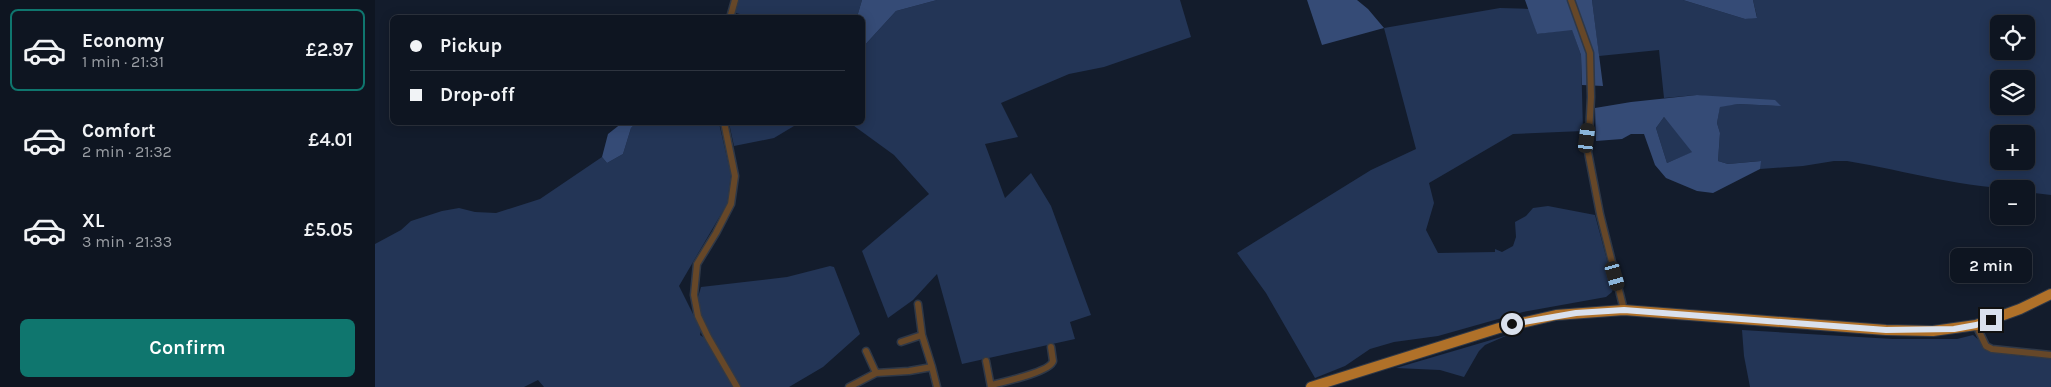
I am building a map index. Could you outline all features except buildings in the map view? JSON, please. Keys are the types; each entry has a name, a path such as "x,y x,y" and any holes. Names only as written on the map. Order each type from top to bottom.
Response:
{"main road":[{"path":"1311,387 1512,324 1576,313 1624,310 1886,330 1933,331 1976,325 2020,309 2051,294"}],"street":[{"path":"731,15 735,0"},
{"path":"1571,0 1590,53 1591,106 1587,138 1588,152 1600,214 1624,310"},
{"path":"725,125 735,176 731,204 697,264 694,295 698,316 708,338 737,387"},
{"path":"918,304 923,335 937,387"},
{"path":"1976,325 1986,346 1992,350 2051,355"},
{"path":"901,342 923,335"},
{"path":"986,361 991,386 1049,367 1053,361 1051,347"},
{"path":"866,350 876,373"},
{"path":"849,387 876,373 909,371 932,366"}],"shaded area":[{"path":"737,0 862,0 858,15 744,15 736,13"},
{"path":"862,0 937,0 896,11 865,45 865,15 858,15"},
{"path":"937,0 1180,0 1191,37 1104,67 1069,74 1001,103 1018,137 985,144 1005,198 1031,173 1051,206 1091,315 1070,322 1075,339 962,364 937,274 913,300 888,318 862,251 929,194 894,155 853,125 865,125 865,45 896,11"},
{"path":"1307,0 1357,0 1368,9 1384,28 1322,45"},
{"path":"1525,0 1592,0 1603,86 1582,85 1581,55 1572,30 1537,34"},
{"path":"1592,0 1683,0 1745,19 1757,17 1753,0 2051,0 2051,195 2035,193 2035,180 1990,180 1990,187 1958,183 1847,161 1760,169 1760,161 1728,164 1718,161 1720,133 1717,123 1720,106 1738,104 1780,106 1697,95 1664,98 1659,50 1599,56"},
{"path":"1683,0 1753,0 1757,18 1745,19"},
{"path":"1500,8 1530,9 1537,34 1572,29 1581,55 1583,131 1513,134 1429,183 1434,203 1426,230 1438,253 1495,252 1495,249 1502,252 1513,246 1516,237 1515,222 1526,216 1533,208 1548,206 1595,215 1614,286 1612,292 1606,297 1523,312 1438,336 1394,342 1370,349 1345,366 1315,378 1266,293 1237,253 1371,170 1416,149 1384,28"},
{"path":"1697,95 1775,100 1781,106 1738,104 1720,107 1717,123 1720,133 1718,161 1728,164 1761,161 1760,169 1713,193 1697,191 1666,178 1655,165 1644,134 1631,134 1622,139 1596,141 1595,108","holes":["1664,117 1692,152 1667,163 1656,128"]},
{"path":"1664,117 1693,152 1667,163 1656,128"},
{"path":"619,125 634,125 631,128 623,154 607,163 602,157 608,134"},
{"path":"634,125 719,125 731,175 727,204 679,286 701,330 700,335 706,339 733,387 544,387 538,380 524,387 375,387 375,244 401,230 411,221 442,211 459,208 475,212 496,213 540,199 602,157 607,163 623,154 631,128"},
{"path":"730,125 796,125 774,138 734,146"},
{"path":"830,266 834,267 860,334 823,367 789,387 741,387 700,318 697,304 701,287 787,277"},
{"path":"1742,330 1893,339 1957,339 1973,335 1981,342 1985,350 2019,356 2051,358 2051,387 1750,387 1744,356"},
{"path":"1508,335 1485,345 1479,351 1464,377 1440,370 1396,368"}],"route":[{"path":"1512,324 1543,317 1624,310 1886,330 1933,331 1976,325 1991,320"}]}
